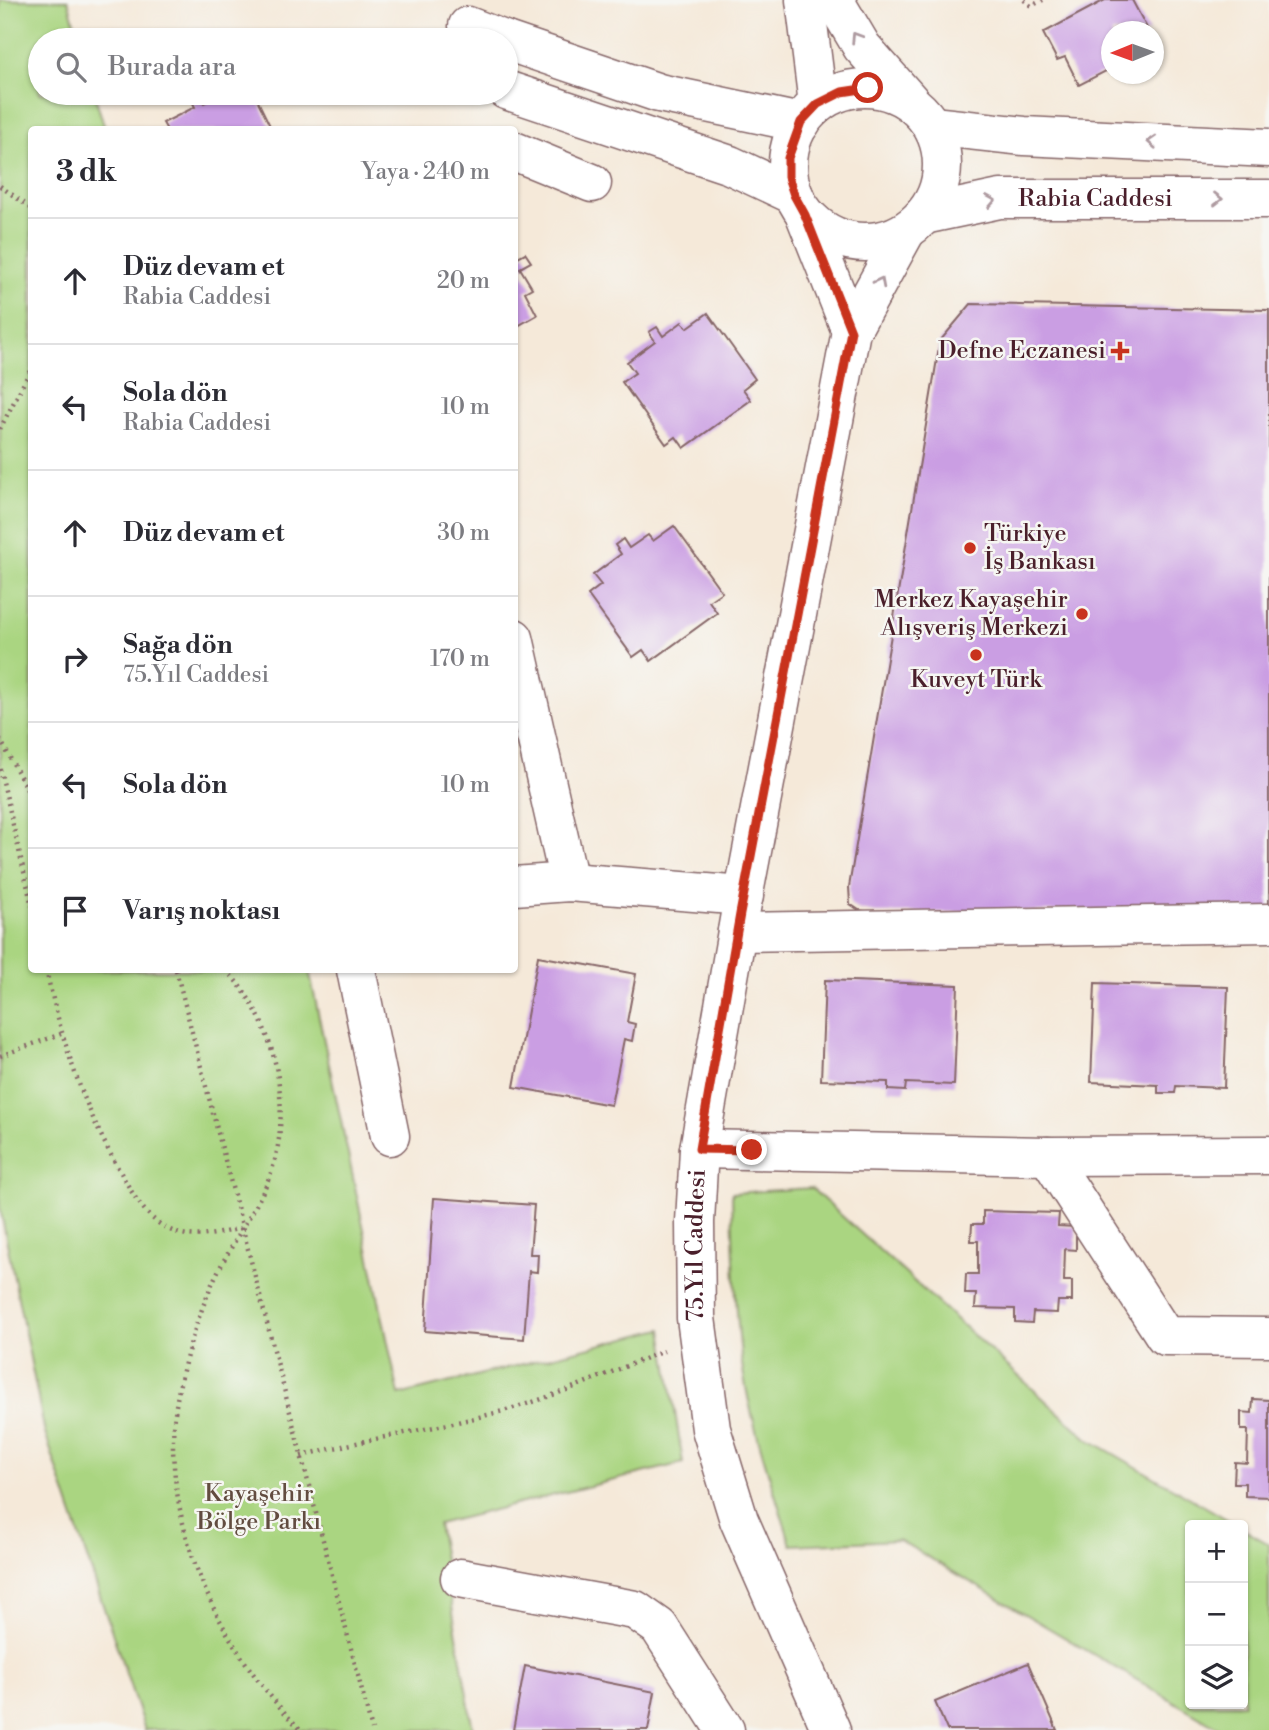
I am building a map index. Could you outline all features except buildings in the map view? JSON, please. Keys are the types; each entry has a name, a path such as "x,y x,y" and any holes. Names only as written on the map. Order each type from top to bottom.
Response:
{"street":[{"path":"806,0 809,113 788,158 788,177 851,331"},
{"path":"834,0 862,47 924,117 942,161 940,180 851,331"},
{"path":"468,26 473,28"},
{"path":"518,45 659,93 809,113 842,92 868,88 893,94 924,117 1024,136 1269,148"},
{"name":"Rabia Caddesi","path":"518,94 730,165 799,205 822,230 843,239 865,242 887,239 915,223 1000,199 1269,199"},
{"path":"518,153 592,183"},
{"name":"75.Yıl Caddesi","path":"831,1730 739,1520 711,1429 698,1338 695,1222 699,1149 851,331"},
{"path":"518,656 569,882"},
{"path":"518,886 569,882 741,914 1269,923"},
{"path":"357,973 390,1136"},
{"path":"699,1149 1048,1156 1269,1155"},
{"path":"1048,1156 1165,1336 1269,1337"},
{"path":"460,1577 635,1610 659,1626 725,1730"}],"path":[{"path":"1024,0 1031,6 1042,0"},
{"path":"0,186 28,206"},
{"path":"0,429 28,375"},
{"path":"0,739 28,792"},
{"path":"0,769 28,889"},
{"path":"47,973 61,1034 80,1092 104,1144 150,1217 186,1236 210,1236 242,1227"},
{"path":"177,973 372,1730"},
{"path":"229,973 242,986 260,1016 274,1056 280,1126 275,1158 259,1198 213,1282 195,1329 180,1386 173,1447 183,1522 204,1589 230,1639 266,1695 301,1730"},
{"path":"0,1055 61,1034"},
{"path":"301,1456 405,1431 485,1416 570,1388 698,1338"}],"green space":[{"name":"Kayaşehir Bölge Parkı","path":"0,0 68,0 76,28 28,28 28,105 98,105 104,126 28,126 28,973 310,973 399,1395 662,1329 683,1463 438,1524 473,1730 145,1730 45,1433 0,1208"},
{"path":"811,1188 1088,1439 1228,1520 1185,1520 1185,1708 899,1540 791,1545 757,1433 742,1364 732,1193"},
{"path":"1248,1532 1269,1544 1269,1730 1222,1730 1186,1709 1248,1709"}],"place":[{"name":"Defne Eczanesi","path":"1120,351"},
{"name":"Türkiye İş Bankası","path":"970,548"},
{"name":"Merkez Kayaşehir Alışveriş Merkezi","path":"1082,614"},
{"name":"Kuveyt Türk","path":"976,655"}],"route":[{"path":"752,1150 699,1149 740,914 851,331 805,215 794,195 788,177 788,158 792,140 801,122 818,104 842,92 868,88"}]}
